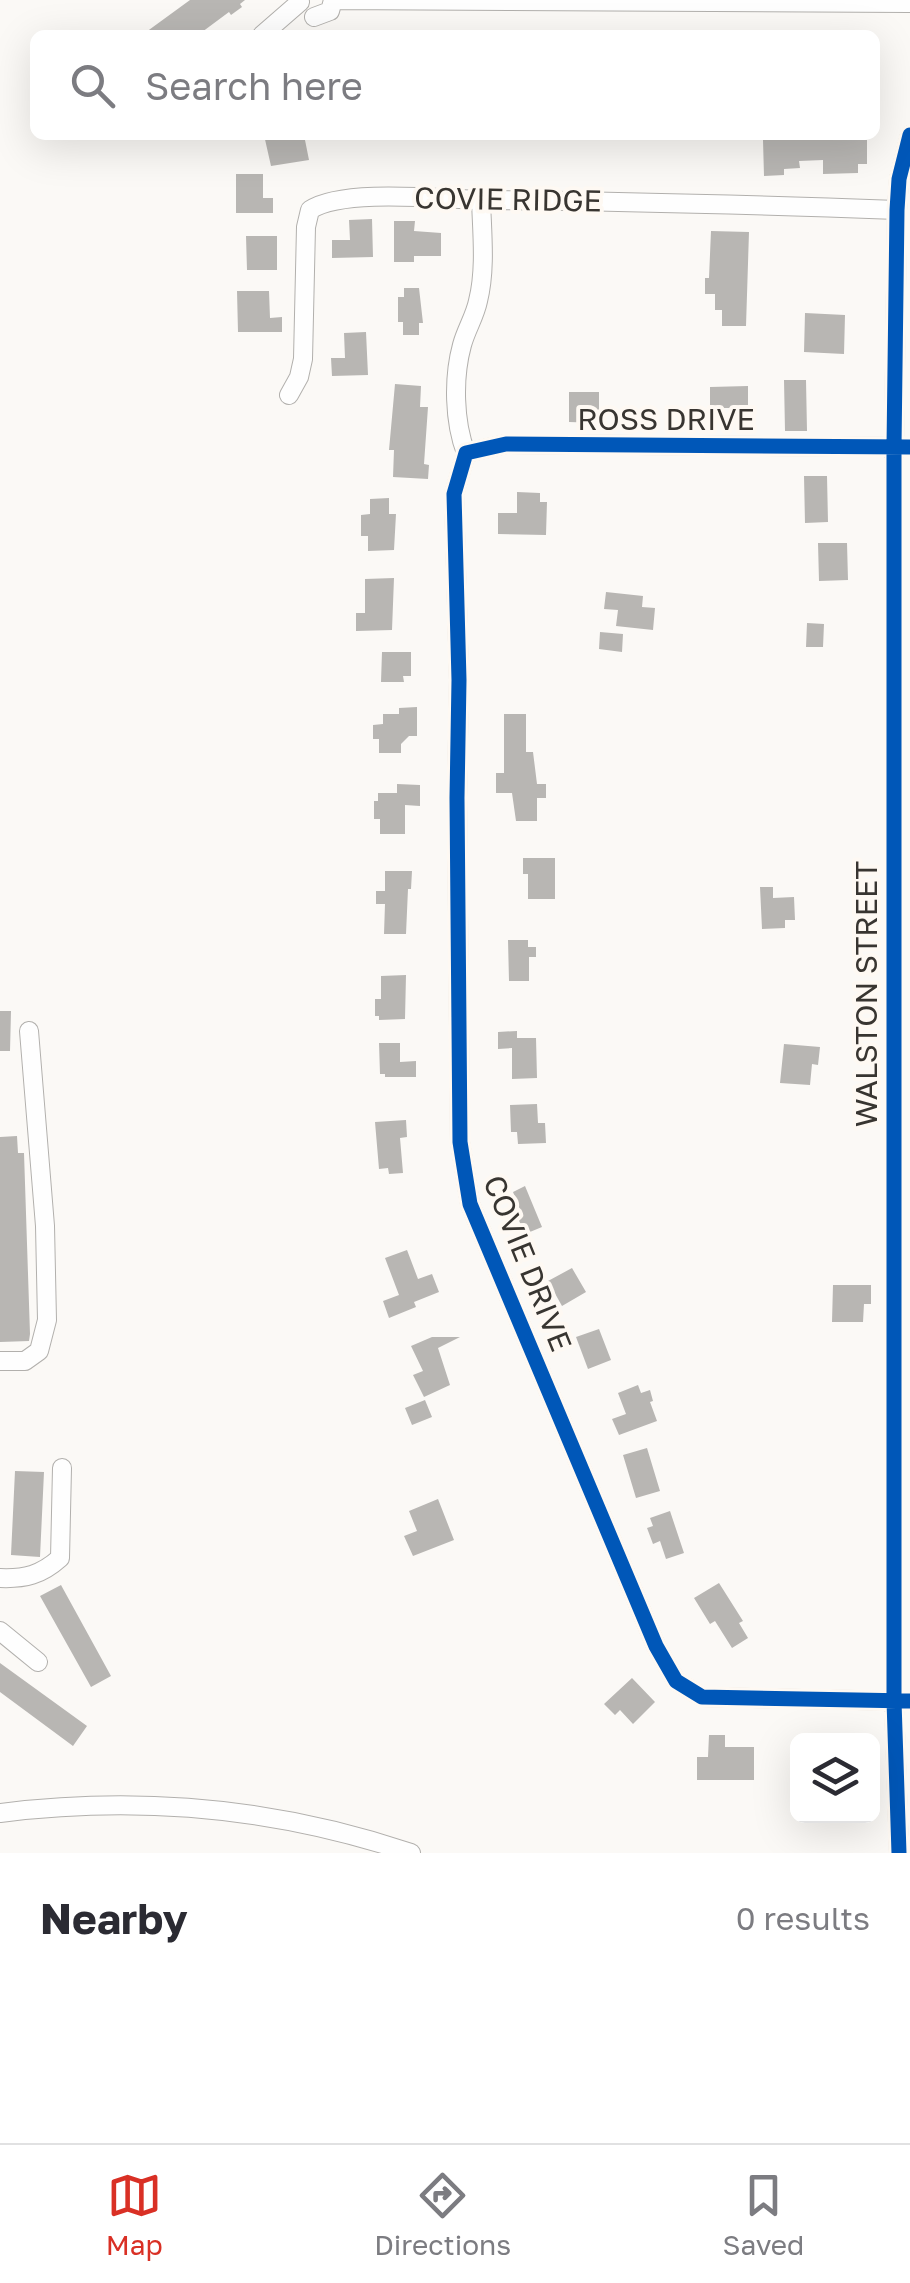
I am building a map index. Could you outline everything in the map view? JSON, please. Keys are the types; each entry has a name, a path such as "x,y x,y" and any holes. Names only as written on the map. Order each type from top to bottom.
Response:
{"street":[{"path":"268,30 300,1 314,26 333,0 910,3"},
{"name":"WALSTON STREET","path":"899,1853 902,306 897,210 899,180 910,136"},
{"name":"COVIE RIDGE","path":"290,396 303,359 306,227 310,210 321,203 344,199 653,201 897,210"},
{"path":"466,453 459,436 460,349 478,304 481,200"},
{"name":"ROSS DRIVE","path":"466,453 506,444 902,447"},
{"name":"COVIE DRIVE","path":"466,453 454,494 459,680 456,798 460,1142 470,1204 649,1630 676,1681 702,1697 902,1701"},
{"path":"0,1361 25,1361 39,1352 47,1320 45,1226 29,1030"},
{"path":"0,1578 28,1578 60,1558 62,1468"},
{"path":"0,1631 38,1662"},
{"path":"0,1813 105,1804 209,1808 321,1826 412,1853"}],"building":[{"path":"190,0 245,0 240,4 242,7 205,30 149,30"},
{"path":"265,140 305,140 309,160 271,166"},
{"path":"763,140 867,140 867,164 858,164 858,173 823,174 823,160 799,161 800,168 784,169 784,175 764,176"},
{"path":"236,174 263,174 263,198 273,198 273,213 236,213"},
{"path":"372,219 373,257 332,258 332,240 350,240 349,220"},
{"path":"394,221 415,221 414,231 441,233 441,256 414,256 414,262 394,262"},
{"path":"711,231 749,232 746,326 722,326 722,310 715,310 715,294 705,294"},
{"path":"246,236 277,236 277,270 247,270"},
{"path":"404,288 419,288 423,323 419,323 419,335 403,335 403,322 398,322 398,297 404,297"},
{"path":"237,291 269,291 270,318 282,317 282,332 238,332"},
{"path":"805,313 845,315 844,354 804,352"},
{"path":"366,332 368,375 332,376 331,358 345,358 344,333"},
{"path":"784,380 806,380 807,431 785,431"},
{"path":"395,384 421,386 420,407 428,407 424,464 429,465 428,479 393,477 394,450 389,450"},
{"path":"748,386 748,408 710,408 710,387"},
{"path":"569,392 599,392 599,423 569,422"},
{"path":"804,476 827,476 828,522 805,523"},
{"path":"517,492 540,493 540,502 547,502 546,535 498,534 498,513 517,513"},
{"path":"389,498 389,514 396,514 394,550 368,551 368,536 361,536 361,515 370,514 370,499"},
{"path":"818,543 847,543 848,580 819,581"},
{"path":"394,578 392,630 356,631 356,613 365,613 365,579"},
{"path":"606,592 643,596 642,607 655,608 653,630 616,626 618,610 604,609"},
{"path":"807,623 824,624 823,647 806,647"},
{"path":"600,632 623,634 622,652 599,649"},
{"path":"382,652 411,652 411,676 403,676 404,682 381,682"},
{"path":"417,707 417,736 409,736 401,744 401,753 379,753 373,725 383,724 383,714 399,714 399,708"},
{"path":"504,714 526,714 526,752 533,752 537,784 546,784 546,798 537,798 537,821 516,821 512,793 496,793 496,773 504,773"},
{"path":"397,784 420,785 420,806 405,805 405,834 380,834 380,819 374,819 374,801 378,801 378,793 397,793"},
{"path":"523,858 555,858 555,899 528,899 528,874 523,874"},
{"path":"385,871 412,871 406,934 384,934 385,904 376,904 376,891 385,891"},
{"path":"760,887 773,887 773,898 794,897 795,920 785,920 785,928 762,929"},
{"path":"508,940 528,940 528,947 536,947 536,957 529,957 529,981 509,981"},
{"path":"406,975 405,1019 379,1020 375,1016 375,999 381,999 381,976"},
{"path":"0,1011 11,1011 10,1051 0,1051"},
{"path":"517,1031 517,1038 536,1038 537,1078 512,1079 512,1048 498,1049 498,1032"},
{"path":"379,1043 400,1043 400,1062 416,1061 416,1077 380,1074"},
{"path":"784,1044 820,1047 818,1065 812,1064 810,1085 780,1083"},
{"path":"537,1104 538,1123 545,1123 546,1143 518,1144 517,1132 511,1132 510,1105"},
{"path":"406,1120 407,1137 400,1138 403,1173 389,1174 388,1168 379,1169 375,1122"},
{"path":"17,1136 18,1153 24,1153 30,1334 29,1341 0,1342 0,1137"},
{"path":"525,1186 542,1227 525,1234 516,1214 521,1212 513,1192"},
{"path":"407,1250 418,1279 432,1274 439,1292 389,1318 383,1301 399,1295 385,1258"},
{"path":"572,1268 586,1292 562,1306 548,1281"},
{"path":"833,1285 871,1285 871,1304 864,1304 863,1322 832,1322"},
{"path":"599,1329 611,1360 588,1369 576,1337"},
{"path":"432,1337 460,1337 438,1348 450,1385 424,1397 413,1375 423,1371 411,1346"},
{"path":"638,1385 641,1393 650,1390 657,1421 619,1435 612,1419 626,1414 618,1393"},
{"path":"425,1400 432,1417 412,1425 405,1408"},
{"path":"647,1448 660,1491 636,1498 623,1455"},
{"path":"15,1471 44,1472 40,1557 11,1555"},
{"path":"438,1499 454,1540 413,1556 404,1536 417,1531 409,1511"},
{"path":"670,1511 684,1553 666,1559 660,1541 653,1544 647,1528 653,1526 650,1518"},
{"path":"719,1583 743,1621 739,1623 748,1638 732,1648 694,1598"},
{"path":"61,1585 111,1676 91,1687 40,1596"},
{"path":"0,1663 87,1726 73,1746 0,1692"},
{"path":"632,1678 655,1702 633,1724 620,1710 615,1715 604,1704"},
{"path":"709,1735 725,1735 725,1747 754,1747 754,1780 697,1780 697,1757 708,1757"}],"cycle path":[{"path":"899,1853 894,1701 894,447 897,210 899,179 910,135"},
{"path":"910,447 506,444 466,453 454,494 459,680 460,1142 470,1204 656,1646 676,1681 702,1697 910,1701"}]}
